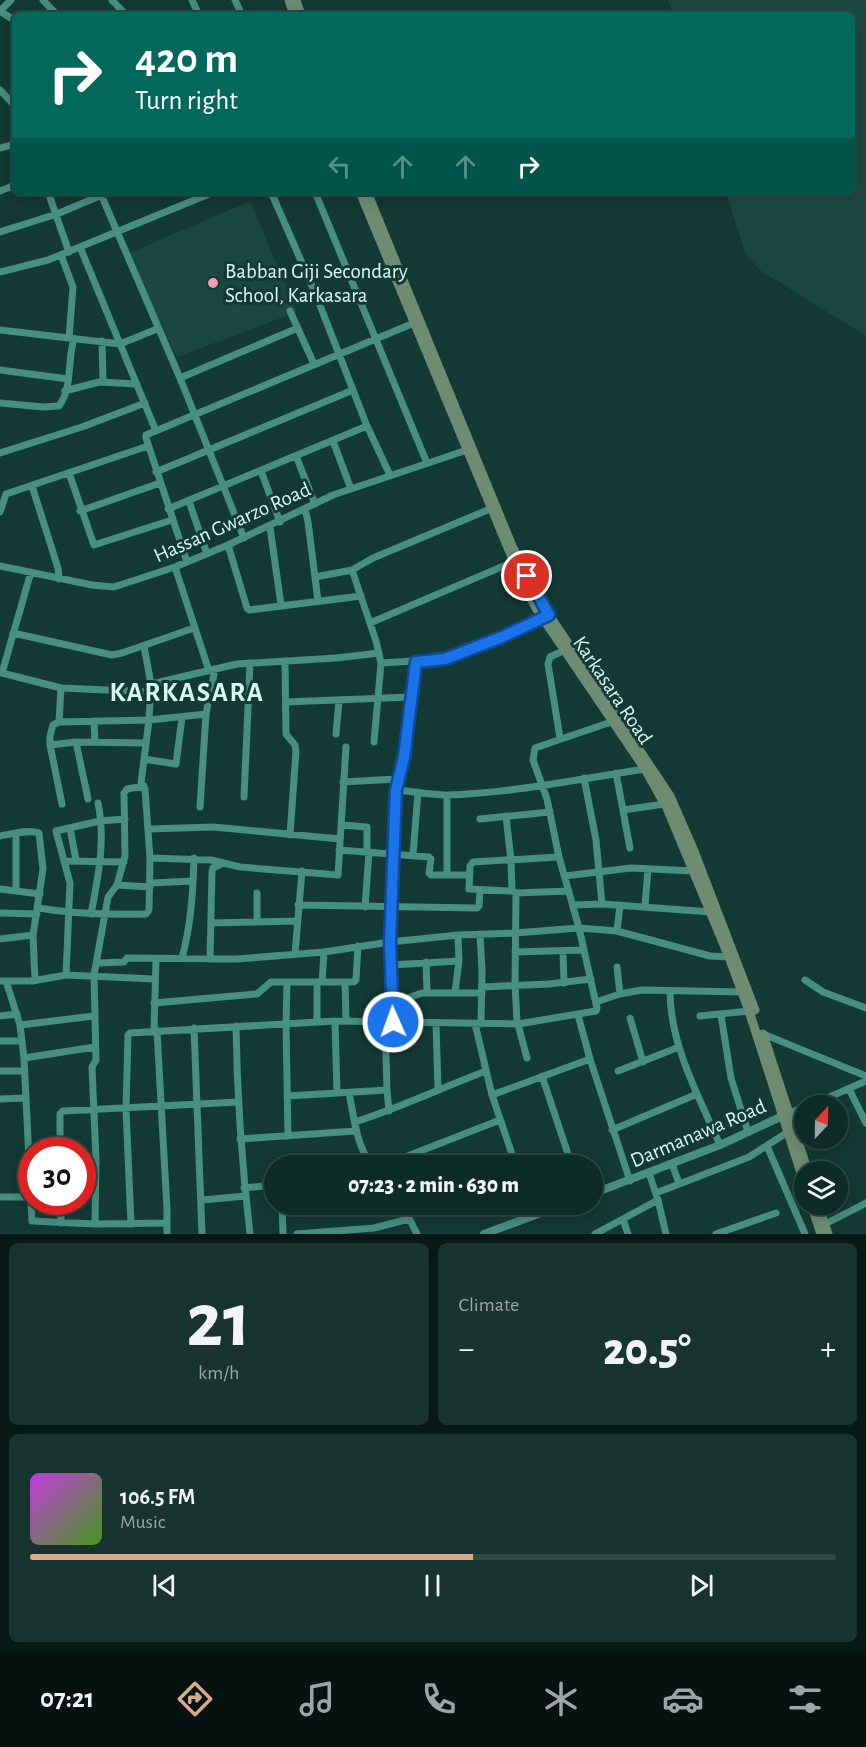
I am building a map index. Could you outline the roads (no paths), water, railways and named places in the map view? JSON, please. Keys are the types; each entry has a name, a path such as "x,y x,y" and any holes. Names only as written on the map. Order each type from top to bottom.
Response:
{"main road":[{"path":"288,0 295,11"},
{"name":"Karkasara Road","path":"361,195 414,323 512,546 546,616 616,720"},
{"name":"Karkasara Road","path":"368,195 513,562 565,650 661,781 677,812 744,979 763,1034 797,1161"},
{"name":"Karkasara Road","path":"627,735 664,804 694,871 729,957 804,1161"},
{"path":"815,1215 821,1234"},
{"path":"822,1215 828,1234"}],"street":[{"path":"0,11 11,0"},
{"path":"43,0 54,12"},
{"path":"112,0 123,12"},
{"path":"0,90 12,103"},
{"path":"49,195 69,252"},
{"path":"0,232 57,214 99,195"},
{"path":"104,195 116,231 180,378 244,538"},
{"path":"0,272 61,255 206,195"},
{"path":"273,195 367,426 390,475"},
{"path":"316,195 427,463"},
{"path":"80,247 156,431"},
{"path":"0,403 55,407 61,404 68,378 73,287 61,255"},
{"path":"290,311 314,364"},
{"path":"187,562 156,472 146,435 414,323"},
{"path":"180,378 298,328"},
{"path":"0,330 120,344 157,329"},
{"path":"102,341 103,381"},
{"path":"0,370 68,378"},
{"path":"65,391 103,381 137,384"},
{"path":"156,472 353,390"},
{"path":"0,453 145,404"},
{"path":"168,509 367,426"},
{"path":"333,441 351,489"},
{"path":"0,512 6,494 148,446"},
{"name":"Hassan Gwarzo Road","path":"0,566 102,587 114,587 207,554 351,489 470,449"},
{"path":"296,456 315,504"},
{"path":"261,471 280,522"},
{"path":"69,473 92,544 96,546 172,520"},
{"path":"80,511 160,483"},
{"path":"32,486 58,568 59,579"},
{"path":"189,501 207,554"},
{"path":"315,577 352,570 373,558 490,508"},
{"path":"305,509 318,601"},
{"path":"270,527 281,605"},
{"path":"228,545 249,610 361,596"},
{"path":"370,623 513,562"},
{"path":"175,567 194,628 212,670 200,807"},
{"path":"352,570 381,663 374,742"},
{"path":"31,572 2,673 61,688 151,688 212,670 250,663 379,653"},
{"path":"381,663 445,659 502,637 546,616"},
{"path":"13,633 111,655 122,654 194,628"},
{"path":"0,913 38,911 104,915 146,914 150,885 150,858 149,829 142,782 151,688 144,646"},
{"path":"560,738 548,664 550,657 565,650"},
{"path":"285,661 286,734 292,740 296,751 290,836"},
{"path":"389,1112 387,1090 389,1022 393,1003 390,942 396,790 404,753 416,662"},
{"path":"244,797 250,663"},
{"path":"59,722 61,688"},
{"path":"286,702 411,697"},
{"path":"336,734 339,701"},
{"path":"62,804 50,745 53,725 59,722 149,720 207,714"},
{"path":"144,759 176,764 182,717"},
{"path":"131,1224 126,1109 128,1034 194,1028 335,1021 518,1024 596,1011 591,979 550,812 543,786 532,760 535,748 616,720"},
{"path":"94,721 95,742"},
{"path":"50,745 76,742 146,743"},
{"path":"76,742 88,799"},
{"path":"150,858 194,858 240,867 338,875 345,747"},
{"path":"396,790 447,795 543,786 645,769"},
{"path":"616,773 630,848"},
{"path":"584,778 596,840 602,903"},
{"path":"344,782 397,779"},
{"path":"95,1224 92,1067 96,1060 94,975 108,897 117,885 124,862 125,791 142,782"},
{"path":"413,855 418,792"},
{"path":"447,795 447,875"},
{"path":"91,914 101,861 98,803"},
{"path":"623,810 664,804"},
{"path":"480,819 550,812"},
{"path":"506,816 514,892 515,986 518,1024 527,1058"},
{"path":"66,975 70,883 56,831 100,821 124,819"},
{"path":"341,825 368,828 365,907"},
{"path":"149,829 213,827 340,839"},
{"path":"70,828 76,860"},
{"path":"0,836 35,831 39,833 43,869 33,935 35,980"},
{"path":"16,833 16,891"},
{"path":"339,850 430,858 430,874 470,875"},
{"path":"559,856 473,862 470,866 469,889 514,892 569,891"},
{"path":"182,958 189,927 194,858"},
{"path":"64,861 124,862"},
{"path":"210,959 212,871 213,868 223,863"},
{"path":"565,876 631,868 694,871"},
{"path":"645,906 648,870"},
{"path":"295,954 302,871"},
{"path":"117,885 193,881"},
{"path":"0,889 40,894"},
{"path":"298,905 477,908 480,890"},
{"path":"257,893 257,921"},
{"path":"573,904 602,903 711,912"},
{"path":"617,931 620,905"},
{"path":"211,923 297,921"},
{"path":"97,963 124,962 129,957 237,959 324,952 458,934 515,933 579,928 617,931 702,955 729,957"},
{"path":"455,992 459,961 458,934"},
{"path":"480,934 482,990 478,1024 492,1095 512,1155"},
{"path":"0,939 33,935"},
{"path":"154,1003 257,994 271,982 357,980 358,946"},
{"path":"515,952 584,950"},
{"path":"317,1022 324,952"},
{"path":"563,952 564,983"},
{"path":"156,959 155,1031 161,1107 166,1234"},
{"path":"391,965 459,961"},
{"path":"426,962 427,992"},
{"path":"617,967 620,994"},
{"path":"28,1137 20,1025 3,981 35,980 66,975 154,979"},
{"path":"393,1003 427,992 482,990 591,979"},
{"path":"805,980 823,992 866,1008"},
{"path":"287,981 288,1136"},
{"path":"345,982 345,1021"},
{"path":"596,1002 642,990 742,992"},
{"path":"670,991 671,1010 679,1047 720,1145"},
{"path":"700,1016 749,1011"},
{"path":"0,1016 17,1014"},
{"path":"578,1015 612,1130 630,1181"},
{"path":"721,1015 730,1078 748,1132"},
{"path":"20,1025 94,1016"},
{"path":"630,1018 643,1062"},
{"path":"335,1021 336,1093"},
{"path":"436,1023 438,1089"},
{"path":"236,1026 240,1139 250,1234"},
{"path":"194,1028 202,1234"},
{"path":"763,1034 866,1076"},
{"path":"0,1041 22,1041"},
{"path":"24,1058 95,1047"},
{"path":"618,1071 679,1047"},
{"path":"492,1095 590,1059"},
{"path":"0,1071 24,1071"},
{"path":"355,1122 389,1112 438,1089 486,1071"},
{"path":"542,1076 568,1155"},
{"path":"835,1095 866,1081"},
{"path":"849,1089 866,1124"},
{"path":"287,1096 387,1090"},
{"path":"349,1093 356,1131 366,1155"},
{"path":"612,1130 697,1094"},
{"path":"0,1099 26,1098"},
{"path":"60,1137 60,1112 238,1102"},
{"path":"786,1115 794,1111"},
{"name":"Darmanawa Road","path":"603,1190 720,1145 786,1115"},
{"path":"410,1155 500,1120"},
{"path":"240,1139 356,1131"},
{"path":"595,1234 679,1183 749,1157 788,1132"},
{"path":"767,1146 805,1234"},
{"path":"672,1164 679,1183"},
{"path":"649,1173 666,1234"},
{"path":"244,1188 264,1186"},
{"path":"202,1200 246,1196"},
{"path":"0,1197 18,1197"},
{"path":"825,1224 866,1203"},
{"path":"716,1234 738,1231 776,1213"},
{"path":"32,1215 32,1221 61,1223 167,1223"},
{"path":"61,1215 61,1223"},
{"path":"282,1215 283,1234"},
{"path":"407,1215 417,1234"},
{"path":"484,1234 533,1216"},
{"path":"297,1234 374,1228 409,1219"},
{"path":"623,1219 628,1234"}],"place":[{"name":"Babban Giji Secondary School, Karkasara","path":"213,283"}],"district":[{"name":"KARKASARA","path":"187,692"}]}
